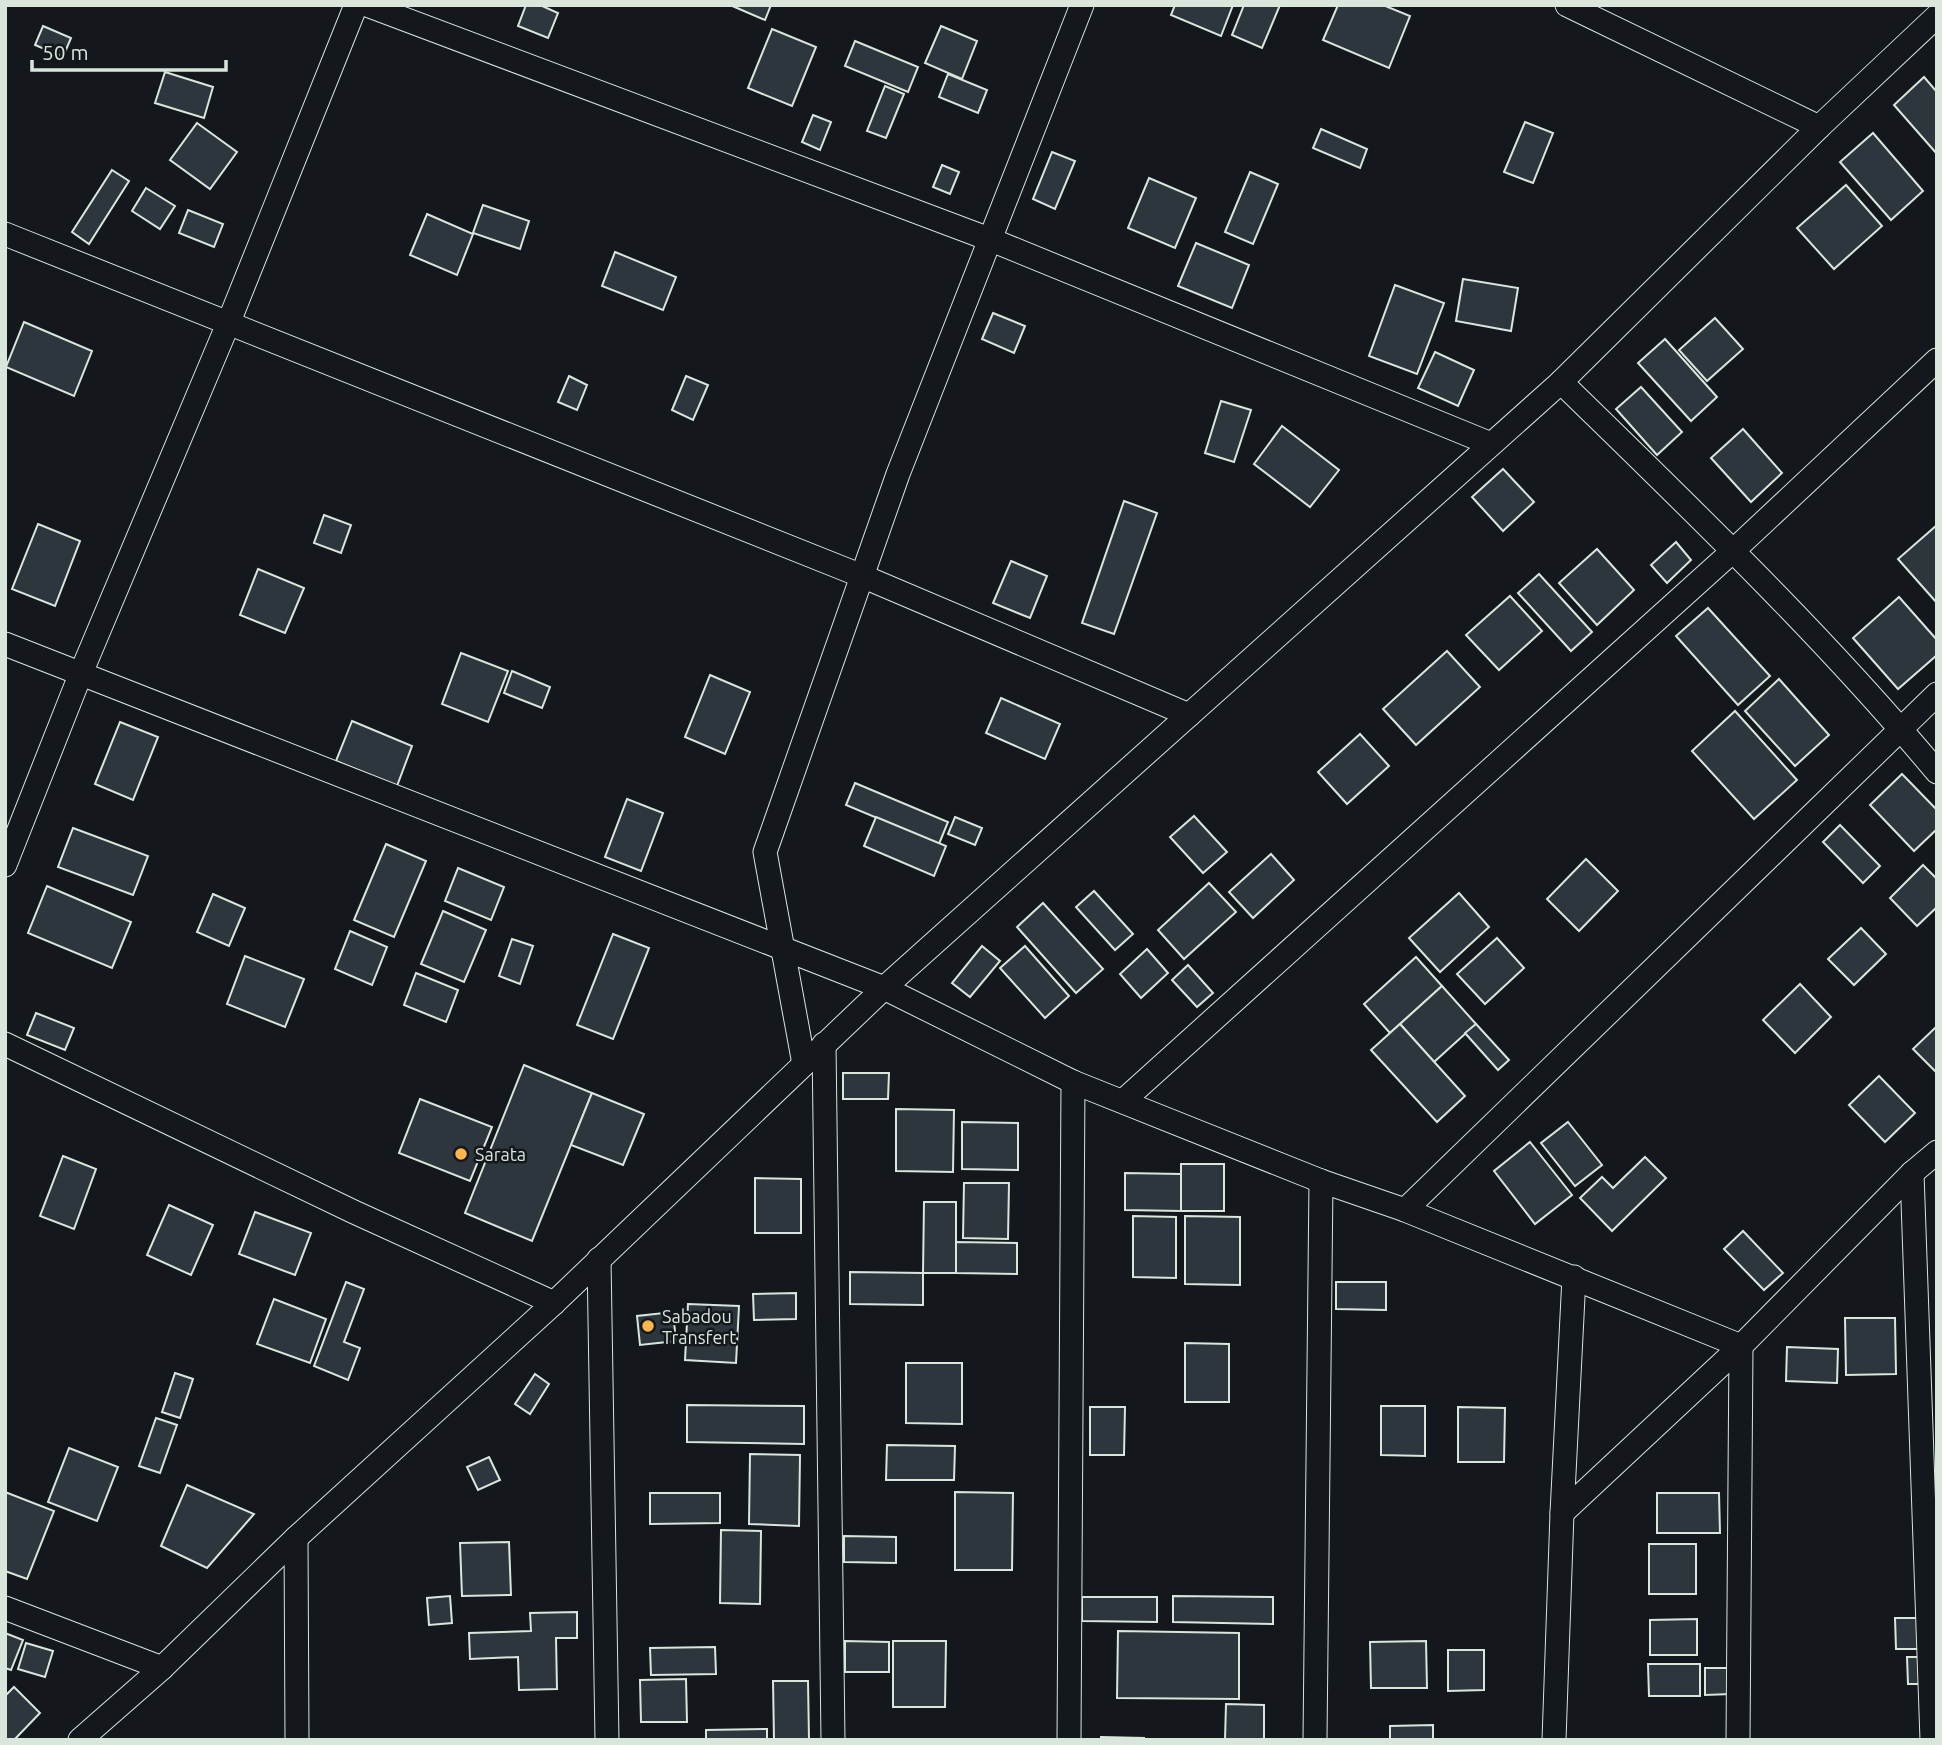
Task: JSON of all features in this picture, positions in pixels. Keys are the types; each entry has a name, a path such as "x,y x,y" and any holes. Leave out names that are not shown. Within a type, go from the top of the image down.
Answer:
{"street":[{"path":"5,865 80,673 228,324 356,5"},
{"path":"367,5 989,239 1491,444"},
{"path":"804,1063 765,852 898,474 1082,5"},
{"path":"1567,5 1819,127"},
{"path":"80,1740 162,1668 296,1538 554,1303 884,988 1561,382 1819,127 1937,16"},
{"path":"5,234 862,576 1189,715"},
{"path":"1123,1101 1734,550 1937,360"},
{"path":"1561,382 1734,550 1900,728 1937,772"},
{"path":"5,644 884,988 1073,1082 1321,1181 1405,1210 1741,1346"},
{"path":"1405,1210 1937,694"},
{"path":"5,1044 354,1212 554,1303"},
{"path":"824,1044 833,1740"},
{"path":"1069,1740 1073,1082"},
{"path":"1562,1513 1741,1346 1912,1173 1937,1152"},
{"path":"1912,1173 1932,1740"},
{"path":"1315,1740 1321,1181"},
{"path":"599,1259 607,1740"},
{"path":"1554,1740 1574,1277"},
{"path":"1738,1740 1741,1346"},
{"path":"296,1538 297,1740"},
{"path":"5,1608 162,1668"}],"building":[{"path":"526,5 540,5 558,13 548,38 518,26"},
{"path":"730,5 771,5 765,20"},
{"path":"1175,5 1233,5 1221,36 1171,15"},
{"path":"1244,5 1280,5 1262,48 1232,35"},
{"path":"1338,5 1383,5 1410,16 1389,68 1323,40"},
{"path":"43,26 71,38 63,57 35,45"},
{"path":"941,26 977,41 962,79 925,63"},
{"path":"772,29 816,47 792,106 748,88"},
{"path":"855,41 918,67 908,92 845,66"},
{"path":"165,72 213,87 204,118 155,103"},
{"path":"948,74 987,90 978,113 939,97"},
{"path":"1924,77 1937,92 1937,154 1894,105"},
{"path":"885,86 904,94 886,138 867,131"},
{"path":"813,115 831,122 820,150 802,142"},
{"path":"1525,122 1553,133 1533,183 1504,172"},
{"path":"197,123 237,152 210,189 170,160"},
{"path":"1321,129 1367,149 1360,168 1313,148"},
{"path":"1873,133 1923,191 1891,220 1840,162"},
{"path":"1052,152 1075,161 1055,209 1033,199"},
{"path":"942,165 959,172 950,194 933,187"},
{"path":"112,170 129,181 89,244 72,232"},
{"path":"1250,172 1278,184 1253,244 1225,232"},
{"path":"1149,178 1196,198 1175,248 1128,228"},
{"path":"1846,185 1882,226 1834,269 1797,228"},
{"path":"146,188 175,206 160,229 132,211"},
{"path":"483,205 529,221 520,249 473,233"},
{"path":"188,210 223,224 214,247 179,233"},
{"path":"427,214 473,234 457,275 410,255"},
{"path":"1196,243 1249,265 1232,308 1178,286"},
{"path":"615,252 676,277 663,310 602,286"},
{"path":"1463,279 1518,288 1511,331 1456,321"},
{"path":"1395,285 1444,303 1417,374 1369,356"},
{"path":"993,313 1025,326 1014,353 982,339"},
{"path":"1715,318 1743,349 1707,381 1679,350"},
{"path":"24,322 92,351 74,396 6,367"},
{"path":"1665,339 1717,397 1691,421 1638,363"},
{"path":"1435,352 1474,370 1458,406 1418,388"},
{"path":"569,376 587,385 577,410 558,402"},
{"path":"686,376 708,385 693,420 672,410"},
{"path":"1641,387 1682,432 1657,455 1616,409"},
{"path":"1221,401 1251,410 1234,462 1205,453"},
{"path":"1282,426 1339,470 1310,507 1254,464"},
{"path":"1743,429 1782,473 1751,502 1711,458"},
{"path":"1503,469 1534,502 1503,531 1472,497"},
{"path":"1124,501 1157,513 1114,634 1082,623"},
{"path":"324,515 351,525 341,553 314,543"},
{"path":"38,524 80,541 55,606 12,589"},
{"path":"1937,525 1937,603 1898,559"},
{"path":"1676,542 1691,560 1667,583 1651,565"},
{"path":"1597,549 1634,590 1597,625 1559,583"},
{"path":"1011,561 1047,576 1030,618 993,603"},
{"path":"258,569 304,588 285,633 240,615"},
{"path":"1539,574 1592,632 1571,651 1518,593"},
{"path":"1510,596 1542,631 1499,670 1466,635"},
{"path":"1899,597 1937,640 1937,655 1898,689 1853,638"},
{"path":"1708,608 1770,676 1738,705 1676,636"},
{"path":"1447,651 1480,687 1416,745 1383,709"},
{"path":"461,653 508,671 488,722 442,704"},
{"path":"512,671 550,687 542,708 504,693"},
{"path":"710,675 750,692 725,754 685,737"},
{"path":"1779,679 1829,735 1795,766 1745,711"},
{"path":"1001,698 1060,724 1045,759 986,733"},
{"path":"1735,711 1797,780 1754,819 1692,751"},
{"path":"352,721 412,746 397,786 336,761"},
{"path":"120,722 158,737 133,800 95,784"},
{"path":"1360,734 1389,766 1347,804 1318,772"},
{"path":"1902,774 1937,810 1937,829 1914,851 1870,805"},
{"path":"855,783 948,822 939,844 846,805"},
{"path":"627,799 663,813 641,871 605,857"},
{"path":"1194,816 1227,852 1203,873 1170,837"},
{"path":"876,817 946,846 934,876 864,846"},
{"path":"955,817 982,828 975,845 948,834"},
{"path":"1840,825 1880,866 1863,883 1823,842"},
{"path":"73,828 148,856 133,895 58,867"},
{"path":"386,844 426,861 394,937 354,920"},
{"path":"1271,854 1294,880 1253,918 1229,892"},
{"path":"1586,859 1618,891 1579,931 1547,899"},
{"path":"1923,865 1937,879 1937,907 1917,926 1890,898"},
{"path":"458,868 504,887 491,920 445,901"},
{"path":"1209,883 1236,912 1184,959 1158,930"},
{"path":"47,886 131,922 112,968 28,933"},
{"path":"1094,891 1133,934 1115,950 1076,907"},
{"path":"1459,893 1489,927 1440,972 1409,938"},
{"path":"213,894 245,908 229,946 197,932"},
{"path":"1043,903 1103,969 1076,993 1017,927"},
{"path":"443,911 486,930 464,982 421,964"},
{"path":"1861,928 1886,954 1854,985 1828,959"},
{"path":"350,931 387,947 372,985 335,969"},
{"path":"613,934 649,948 613,1039 577,1025"},
{"path":"1497,938 1524,968 1485,1004 1457,974"},
{"path":"512,939 533,946 520,984 499,976"},
{"path":"982,946 1000,961 970,997 952,983"},
{"path":"1025,946 1069,996 1045,1018 1000,968"},
{"path":"1147,949 1168,973 1141,998 1120,974"},
{"path":"245,956 304,979 285,1027 227,1004"},
{"path":"1416,957 1442,986 1390,1033 1364,1004"},
{"path":"1188,965 1213,993 1197,1007 1172,980"},
{"path":"416,973 458,990 446,1022 404,1005"},
{"path":"1800,984 1831,1017 1795,1053 1763,1020"},
{"path":"1442,986 1476,1024 1434,1062 1400,1024"},
{"path":"36,1013 74,1028 65,1050 27,1035"},
{"path":"1400,1024 1465,1096 1437,1122 1371,1050"},
{"path":"1476,1024 1509,1060 1498,1070 1465,1033"},
{"path":"1937,1026 1937,1073 1913,1049"},
{"path":"524,1065 592,1093 532,1241 465,1213"},
{"path":"843,1073 889,1073 888,1099 843,1099"},
{"path":"1879,1076 1915,1113 1885,1142 1849,1105"},
{"path":"592,1093 644,1114 623,1165 571,1145"},
{"path":"420,1099 492,1127 470,1181 399,1153"},
{"path":"896,1109 954,1110 953,1172 896,1171"},
{"path":"962,1122 1018,1123 1018,1170 962,1169"},
{"path":"1568,1122 1602,1165 1575,1186 1541,1143"},
{"path":"1530,1142 1572,1195 1535,1224 1494,1171"},
{"path":"63,1156 96,1169 74,1229 40,1216"},
{"path":"1645,1157 1666,1178 1612,1231 1580,1198 1602,1177 1613,1188"},
{"path":"1181,1164 1224,1164 1224,1211 1181,1211"},
{"path":"1125,1173 1181,1174 1181,1211 1125,1210"},
{"path":"755,1178 801,1179 801,1233 755,1233"},
{"path":"964,1183 1009,1183 1008,1239 963,1238"},
{"path":"924,1202 956,1202 956,1273 923,1273"},
{"path":"169,1205 213,1225 191,1275 147,1255"},
{"path":"255,1212 311,1233 295,1275 239,1254"},
{"path":"1133,1216 1176,1217 1176,1278 1133,1277"},
{"path":"1185,1216 1240,1217 1240,1285 1185,1284"},
{"path":"1743,1231 1783,1273 1764,1290 1724,1249"},
{"path":"956,1242 1017,1243 1017,1274 956,1273"},
{"path":"850,1272 923,1273 923,1305 850,1304"},
{"path":"346,1282 364,1289 344,1342 360,1348 348,1380 314,1366"},
{"path":"1336,1282 1386,1282 1386,1310 1336,1309"},
{"path":"796,1293 796,1319 754,1320 753,1294"},
{"path":"274,1299 326,1319 310,1363 257,1344"},
{"path":"688,1304 739,1306 736,1363 685,1360"},
{"path":"673,1312 676,1341 640,1345 637,1316"},
{"path":"1845,1318 1895,1318 1896,1374 1846,1375"},
{"path":"1185,1343 1229,1344 1229,1402 1185,1402"},
{"path":"1787,1347 1838,1349 1837,1383 1786,1381"},
{"path":"906,1363 962,1363 962,1424 906,1423"},
{"path":"175,1373 193,1379 180,1418 162,1412"},
{"path":"535,1374 549,1384 530,1414 515,1404"},
{"path":"687,1405 804,1406 804,1444 687,1442"},
{"path":"1381,1406 1425,1406 1425,1456 1381,1455"},
{"path":"1090,1407 1125,1407 1124,1455 1090,1455"},
{"path":"1458,1407 1505,1408 1504,1462 1458,1462"},
{"path":"156,1418 177,1425 160,1473 139,1466"},
{"path":"887,1445 955,1446 954,1480 886,1480"},
{"path":"69,1448 118,1467 97,1521 48,1502"},
{"path":"750,1454 800,1455 799,1526 749,1524"},
{"path":"489,1457 500,1480 478,1490 467,1467"},
{"path":"187,1485 254,1514 207,1568 161,1546"},
{"path":"5,1492 54,1511 27,1579 5,1571"},
{"path":"955,1492 1013,1493 1012,1570 955,1570"},
{"path":"650,1493 720,1493 720,1523 650,1524"},
{"path":"1657,1493 1719,1493 1720,1533 1657,1533"},
{"path":"721,1530 761,1531 760,1604 720,1603"},
{"path":"844,1536 896,1537 896,1563 844,1562"},
{"path":"509,1542 511,1595 462,1596 460,1543"},
{"path":"1649,1544 1696,1544 1696,1594 1649,1594"},
{"path":"450,1596 452,1623 429,1625 427,1598"},
{"path":"1173,1596 1273,1597 1273,1624 1173,1622"},
{"path":"1082,1597 1157,1597 1157,1622 1082,1621"},
{"path":"577,1612 577,1638 556,1638 557,1689 519,1690 518,1657 470,1659 469,1633 531,1631 530,1613"},
{"path":"1895,1618 1925,1618 1925,1649 1896,1649"},
{"path":"1697,1619 1697,1655 1650,1655 1650,1620"},
{"path":"1118,1631 1239,1633 1239,1699 1117,1698"},
{"path":"5,1633 23,1640 11,1670 5,1668"},
{"path":"845,1641 889,1642 889,1672 845,1672"},
{"path":"893,1641 946,1641 945,1707 893,1707"},
{"path":"1426,1641 1427,1688 1371,1688 1370,1642"},
{"path":"26,1643 53,1651 45,1677 18,1669"},
{"path":"715,1647 716,1674 651,1675 650,1648"},
{"path":"1448,1650 1484,1650 1484,1690 1448,1691"},
{"path":"1907,1657 1923,1657 1923,1684 1908,1684"},
{"path":"1648,1664 1700,1664 1700,1696 1649,1696"},
{"path":"1705,1668 1731,1668 1731,1694 1705,1695"},
{"path":"686,1679 687,1722 641,1722 640,1680"},
{"path":"773,1681 808,1681 809,1740 774,1740"},
{"path":"14,1687 40,1713 14,1740 5,1740 5,1696"},
{"path":"1226,1704 1264,1705 1264,1740 1225,1740"},
{"path":"1433,1725 1433,1740 1390,1740 1390,1726"},
{"path":"767,1729 767,1740 706,1740 706,1730"},
{"path":"1101,1737 1144,1738 1144,1740 1101,1740"}],"place":[{"name":"Sarata","path":"461,1154"},
{"name":"Sabadou Transfert","path":"648,1326"}]}
